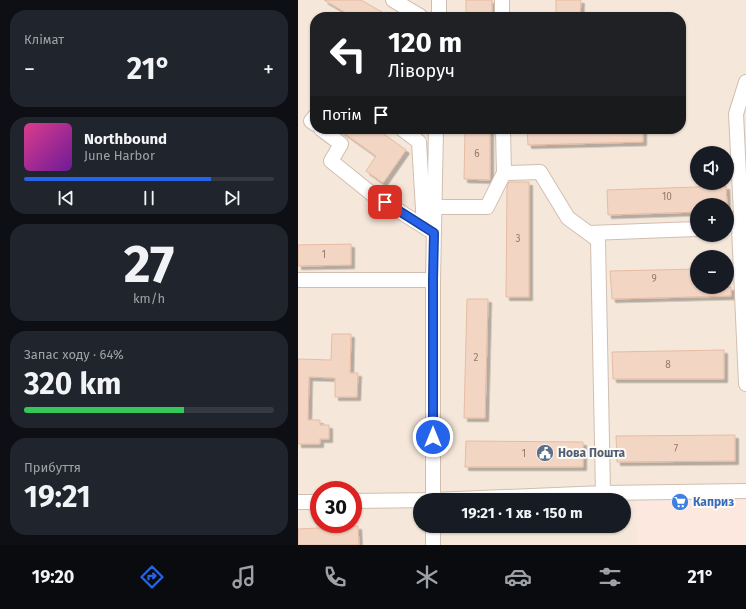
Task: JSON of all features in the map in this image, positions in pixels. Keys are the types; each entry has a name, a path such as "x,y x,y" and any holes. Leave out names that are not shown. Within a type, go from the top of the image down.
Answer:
{"street":[{"path":"393,0 413,12"},
{"path":"439,0 439,12"},
{"path":"502,0 502,12"},
{"path":"746,82 736,114 738,220 746,384"},
{"path":"328,134 341,144 331,161 372,194 429,230"},
{"path":"429,230 434,207 436,134"},
{"path":"434,207 487,207 504,173 503,134"},
{"path":"419,135 433,280 433,493"},
{"path":"504,173 540,172 568,218 598,240 603,493 746,491"},
{"path":"589,233 690,229"},
{"path":"298,280 433,280"},
{"path":"362,501 413,500"},
{"path":"298,502 310,502"},
{"path":"433,533 433,545"}],"shaded area":[{"path":"298,0 746,0 746,545 298,545"},
{"path":"746,491 746,545 637,545 636,493"}],"building":[{"path":"324,0 361,0 382,12 344,12"},
{"path":"466,0 492,0 492,12 466,12"},
{"path":"556,0 581,0 580,12 556,12"},
{"path":"345,134 384,134 406,150 383,183 366,171 376,156"},
{"path":"465,134 490,134 490,180 464,179"},
{"path":"527,134 643,134 643,142 528,145"},
{"path":"509,182 529,182 529,297 506,297 507,187"},
{"path":"690,187 690,190 726,190 727,198 690,198 690,212 608,215 607,190"},
{"path":"351,244 351,265 298,266 298,245"},
{"path":"690,269 690,294 731,294 731,296 612,299 610,271"},
{"path":"467,299 488,299 485,418 464,418"},
{"path":"332,334 351,334 350,373 358,373 357,397 335,397 335,378 309,377 308,420 320,420 320,425 329,425 329,439 320,439 320,444 298,444 298,359 331,360"},
{"path":"724,350 724,379 613,379 612,352"},
{"path":"735,435 735,461 617,462 616,436"},
{"path":"466,441 583,442 583,467 465,467"},
{"path":"310,528 310,533 358,533 359,545 298,545 298,529"}],"place":[{"name":"Нова Пошта","path":"545,453"},
{"name":"Каприз","path":"680,502"}],"route":[{"path":"385,202 434,233 433,437"}]}
